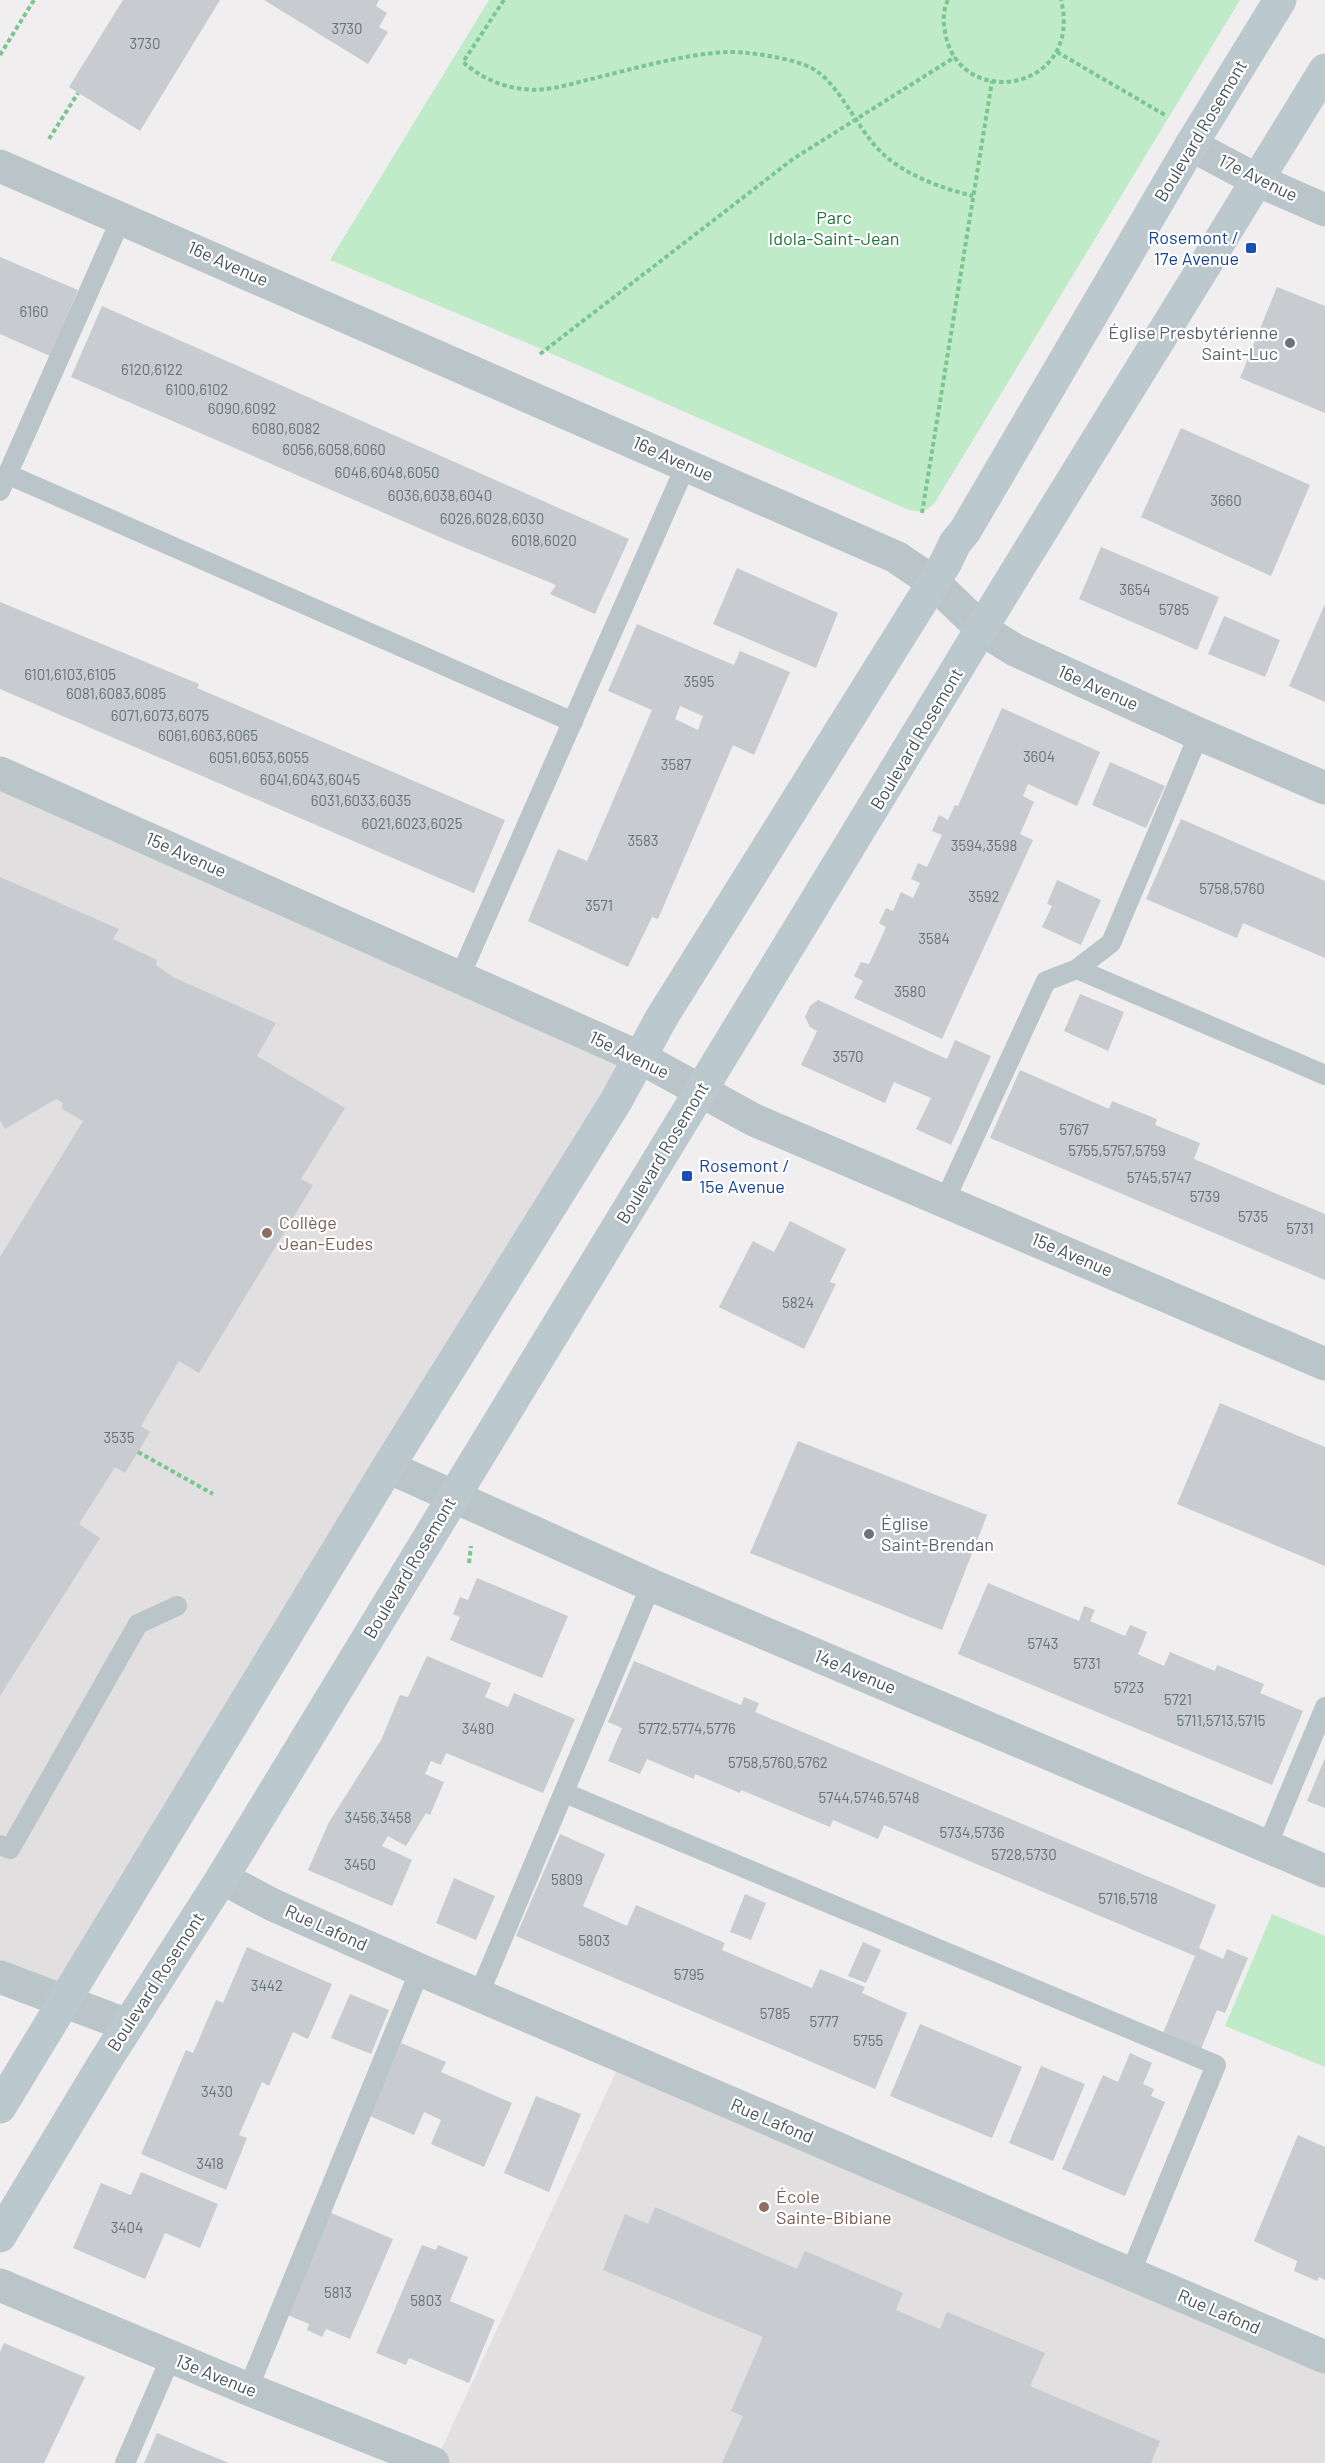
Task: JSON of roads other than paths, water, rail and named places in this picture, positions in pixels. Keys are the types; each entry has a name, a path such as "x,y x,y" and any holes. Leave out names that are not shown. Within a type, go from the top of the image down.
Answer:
{"main road":[{"name":"Boulevard Rosemont","path":"0,2107 388,1467 641,1058 662,1017 933,582 1182,132 1280,0"},
{"name":"Boulevard Rosemont","path":"0,2236 128,2025 222,1878 700,1091 1325,70"}],"street":[{"name":"17e Avenue","path":"1182,132 1257,180 1325,210"},
{"name":"16e Avenue","path":"0,166 122,217 896,557 933,582 983,630 1015,650 1199,734 1323,782"},
{"name":"15e Avenue","path":"0,773 641,1058 754,1120 1325,1364"},
{"name":"14e Avenue","path":"388,1467 651,1585 1325,1871"},
{"name":"Rue Lafond","path":"222,1878 273,1905 420,1970 1325,2357"},
{"path":"0,1977 128,2025"},
{"name":"13e Avenue","path":"0,2285 248,2389 434,2463"}],"lane":[{"path":"122,217 4,483 573,722"},
{"path":"460,976 686,465"},
{"path":"945,1200 1046,981 1077,969 1111,943 1199,734"},
{"path":"1077,969 1325,1075"},
{"path":"479,1994 651,1585"},
{"path":"0,1845 10,1849 138,1624 177,1606"},
{"path":"1267,1846 1325,1707"},
{"path":"565,1793 1216,2065 1130,2274"},
{"path":"248,2389 420,1970"},
{"path":"125,2463 171,2357"}],"place":[{"name":"Rosemont / 17e Avenue","path":"1251,248"},
{"name":"Église Presbytérienne Saint-Luc","path":"1290,343"},
{"name":"Rosemont / 15e Avenue","path":"687,1176"},
{"name":"Collège Jean-Eudes","path":"267,1233"},
{"name":"Église Saint-Brendan","path":"869,1534"},
{"name":"École Sainte-Bibiane","path":"764,2207"}],"park label":[{"name":"Parc Idola-Saint-Jean","path":"834,228"}]}
